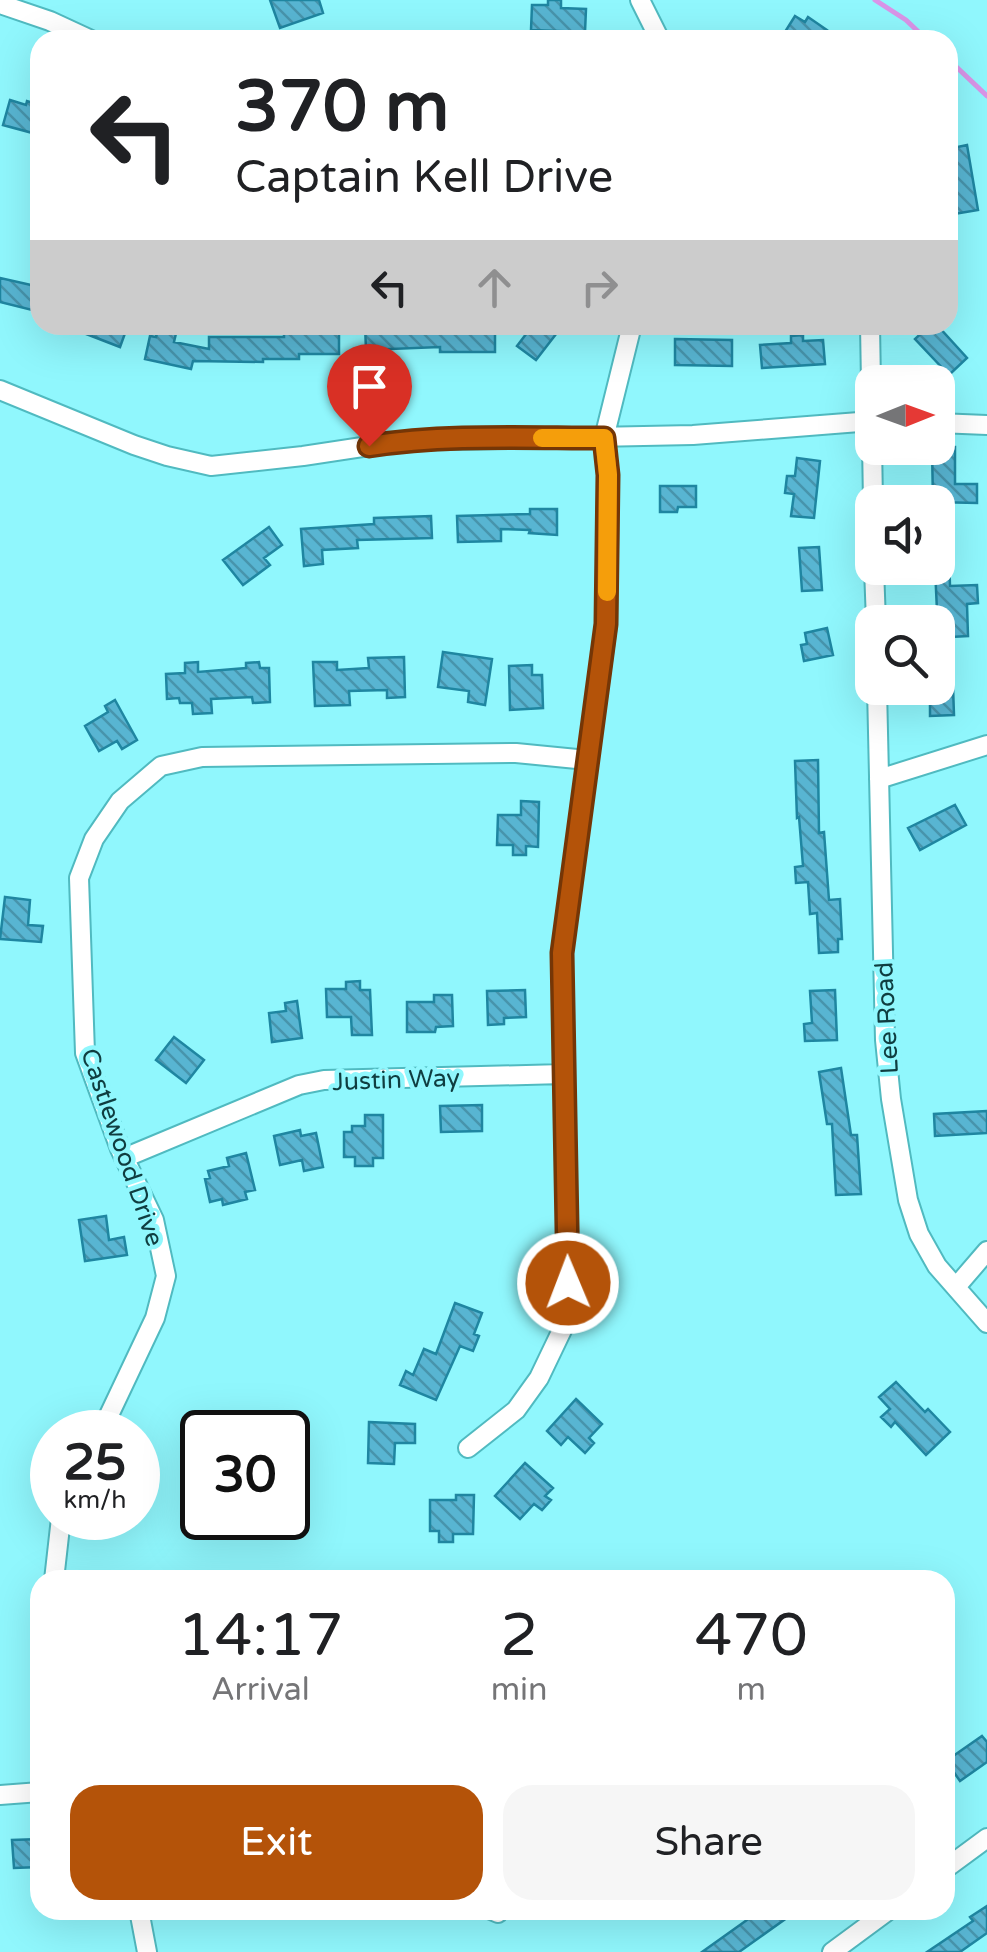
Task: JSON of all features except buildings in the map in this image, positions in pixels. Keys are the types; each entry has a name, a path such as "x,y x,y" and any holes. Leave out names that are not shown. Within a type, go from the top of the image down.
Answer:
{"street":[{"path":"640,0 655,30"},
{"path":"0,4 69,30"},
{"path":"468,1448 516,1410 538,1378 562,1330 568,1283 562,953 606,624 608,475 604,438 630,335"},
{"path":"870,335 871,365"},
{"path":"0,390 134,445 211,466 402,441 693,435 855,422"},
{"path":"955,424 987,425"},
{"name":"Lee Road","path":"877,705 884,1040 908,1200 919,1234 937,1266 987,1322"},
{"path":"879,780 987,745"},
{"name":"Castlewood Drive","path":"111,1410 155,1318 166,1276 154,1220 124,1158 85,1053 79,878 94,839 120,801 160,766 202,757 516,754 588,760"},
{"name":"Justin Way","path":"124,1158 299,1086 324,1080 564,1074"},
{"path":"956,1287 987,1251"},
{"path":"55,1570 59,1540"},
{"path":"0,1794 30,1792"},
{"path":"955,1862 987,1838"},
{"path":"142,1920 147,1952"},
{"path":"832,1952 875,1920"}],"waterway":[{"path":"875,0 916,30"},
{"path":"958,68 987,96"}],"slow traffic":[{"path":"542,438 604,438 608,475 607,592"}],"route":[{"path":"369,446 450,439 604,438 608,475 606,624 562,953 568,1283"}]}
